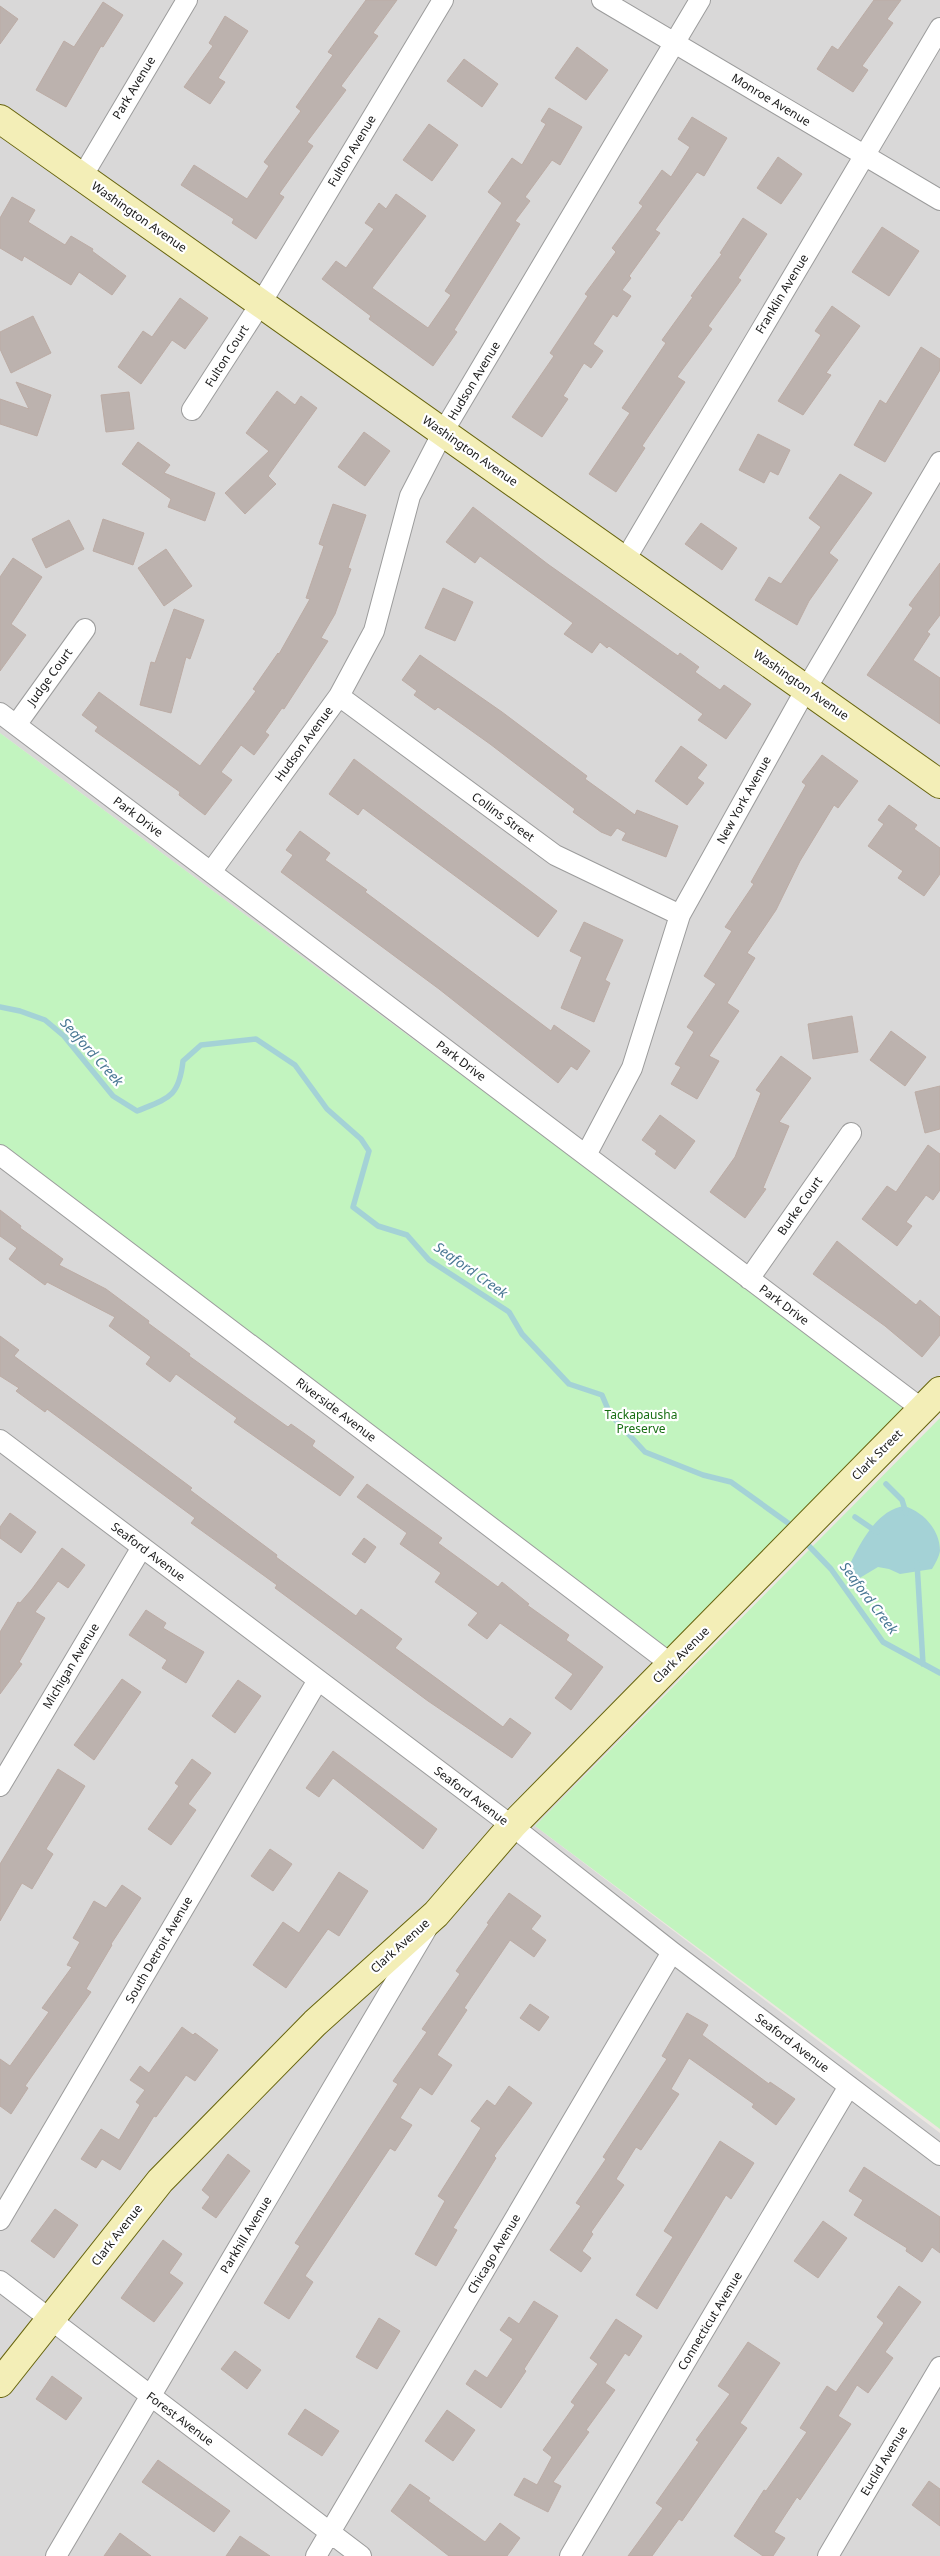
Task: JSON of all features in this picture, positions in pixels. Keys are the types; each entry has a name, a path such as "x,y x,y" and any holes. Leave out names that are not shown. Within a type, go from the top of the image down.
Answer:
{"street":[{"name":"Park Avenue","path":"82,177 187,0"},
{"name":"Fulton Avenue","path":"261,302 443,0"},
{"name":"Monroe Avenue","path":"602,0 940,200"},
{"name":"Hudson Avenue","path":"211,872 338,696 374,631 410,496 443,432 700,0"},
{"name":"Franklin Avenue","path":"625,560 940,28"},
{"name":"Washington Avenue","path":"0,119 940,784"},
{"name":"Fulton Court","path":"192,410 261,302"},
{"name":"New York Avenue","path":"586,1155 632,1068 680,915 806,689 940,462"},
{"name":"Judge Court","path":"16,725 85,629"},
{"name":"Collins Street","path":"338,696 555,855 680,915"},
{"name":"Park Drive","path":"0,713 748,1279 931,1400"},
{"name":"Burke Court","path":"748,1279 851,1133"},
{"name":"Riverside Avenue","path":"0,1155 672,1664"},
{"name":"Clark Street","path":"813,1520 931,1400"},
{"name":"Seaford Avenue","path":"0,1440 512,1826 672,1952 940,2155"},
{"name":"Clark Avenue","path":"0,2383 160,2181 315,2023 436,1914 512,1826 813,1520"},
{"name":"Michigan Avenue","path":"0,1786 142,1547"},
{"name":"South Detroit Avenue","path":"0,2220 318,1680"},
{"name":"Parkhill Avenue","path":"56,2556 436,1914"},
{"name":"Chicago Avenue","path":"316,2556 672,1952"},
{"name":"Connecticut Avenue","path":"570,2556 849,2086"},
{"name":"Forest Avenue","path":"0,2281 361,2556"},
{"name":"Euclid Avenue","path":"828,2556 940,2367"}],"shaded area":[{"path":"0,0 940,0 940,1375 908,1406 0,733"},
{"path":"0,1151 685,1673 535,1826 940,2133 940,2556 0,2556"}],"green space":[{"name":"Tackapausha Preserve","path":"0,733 908,1406 663,1654 0,1151"},
{"path":"940,1418 940,2129 535,1826"}],"water":[{"path":"904,1506 911,1508 929,1522 937,1535 940,1551 932,1569 900,1574 878,1567 858,1579 849,1566 858,1547 878,1521 894,1509"}],"building":[{"path":"366,0 397,0 373,33 378,36 341,86 346,90 307,142 313,146 279,194 284,197 256,239 232,223 234,219 181,185 194,165 247,199 269,166 264,162 301,111 296,107 333,55 328,52"},
{"path":"874,0 901,0 887,19 893,23 862,66 868,70 853,92 817,69 832,46 838,50"},
{"path":"103,2 123,15 103,47 101,46 66,107 36,90 64,41 74,47"},
{"path":"0,6 18,19 0,44"},
{"path":"225,16 248,31 218,78 225,82 210,104 184,87 213,46 209,43"},
{"path":"577,47 608,70 586,100 555,78"},
{"path":"464,59 498,84 482,107 447,81"},
{"path":"549,108 582,127 560,165 552,160 525,197 530,201 515,221 520,224 454,330 457,332 433,366 369,319 371,316 322,279 336,261 346,268 374,229 365,223 379,203 386,209 396,194 426,216 372,288 428,328 451,295 445,291 502,203 488,192 512,158 522,165 546,124 541,121"},
{"path":"692,117 727,138 704,176 697,172 655,230 660,233 629,276 631,278 622,290 631,296 617,317 613,314 593,344 603,351 591,368 584,363 563,396 568,399 542,437 512,417 554,356 550,353 588,296 585,294 616,252 612,248 643,206 639,203 662,170 671,177 690,147 678,139"},
{"path":"429,124 458,145 432,181 403,160"},
{"path":"778,157 802,174 781,204 757,188"},
{"path":"12,197 35,210 28,222 65,245 71,236 93,249 92,251 126,276 112,295 79,272 71,285 24,256 22,261 0,248 0,218"},
{"path":"743,218 767,234 738,278 741,280 708,326 712,329 677,377 685,382 642,446 645,448 616,492 589,474 630,413 622,408 666,343 662,340 722,254 720,253"},
{"path":"882,227 919,251 889,296 852,272"},
{"path":"180,298 208,318 185,349 172,340 141,384 118,367 143,331 152,337"},
{"path":"832,306 860,326 826,373 831,375 803,415 778,401 821,335 815,331"},
{"path":"33,316 51,353 11,373 0,349 0,332"},
{"path":"921,347 940,359 940,370 885,462 854,445 880,400 886,404"},
{"path":"16,382 51,395 37,436 0,424 0,399 29,409"},
{"path":"277,391 295,405 301,396 317,408 268,476 276,484 245,514 225,493 269,451 246,433"},
{"path":"129,392 134,429 106,432 101,395"},
{"path":"364,432 390,451 365,486 338,467"},
{"path":"758,434 790,450 778,475 770,471 764,483 739,470"},
{"path":"138,442 170,465 164,473 215,493 205,521 168,507 171,499 122,464"},
{"path":"840,474 872,493 829,553 838,560 809,601 797,625 755,600 769,577 781,584 821,527 809,518"},
{"path":"333,504 366,515 348,568 351,569 335,614 321,638 328,641 284,709 282,708 265,732 269,735 254,755 241,745 221,772 232,780 205,815 179,795 180,792 95,731 98,727 82,715 99,692 200,766 256,691 253,689 279,654 310,599 306,598 324,546 319,544"},
{"path":"473,507 549,565 678,656 680,653 699,667 695,672 720,690 724,685 751,704 726,739 698,720 703,714 609,646 607,648 600,642 592,653 564,634 573,623 480,556 475,563 446,542"},
{"path":"103,519 144,533 133,565 93,551"},
{"path":"69,520 84,549 46,568 32,539"},
{"path":"701,523 737,548 722,570 685,544"},
{"path":"166,549 192,586 164,606 138,568"},
{"path":"13,558 42,577 11,624 26,635 0,671 0,577"},
{"path":"940,563 940,615 927,632 930,634 913,660 940,678 940,724 867,675 913,608 909,605"},
{"path":"443,588 473,602 455,641 425,628"},
{"path":"174,609 204,620 190,659 186,657 171,713 140,705 151,662 155,663"},
{"path":"420,655 502,712 587,776 585,779 635,815 637,810 678,826 666,857 622,840 626,833 617,828 611,836 601,832 573,812 575,809 490,744 438,707 435,710 414,695 417,691 402,680"},
{"path":"681,746 707,765 697,778 704,783 687,805 655,781"},
{"path":"822,755 858,781 838,808 834,805 800,861 776,910 747,953 755,958 727,1003 739,1011 709,1056 719,1061 697,1099 671,1084 681,1067 675,1064 694,1032 687,1027 716,984 704,976 732,931 725,927 754,884 751,882 806,785 802,782"},
{"path":"354,759 557,911 538,937 363,808 358,815 329,794"},
{"path":"889,805 917,825 914,829 940,848 940,874 924,896 898,878 903,871 868,846 884,824 878,820"},
{"path":"300,831 330,853 325,860 367,890 365,892 551,1031 554,1025 590,1051 577,1070 571,1066 558,1083 439,989 281,872 293,855 286,850"},
{"path":"584,922 623,940 605,980 610,983 594,1022 561,1008 582,957 570,951"},
{"path":"852,1016 858,1052 813,1059 808,1024"},
{"path":"891,1031 926,1057 905,1086 870,1060"},
{"path":"781,1056 811,1078 779,1122 789,1126 763,1188 766,1189 745,1218 710,1192 735,1157 761,1093 756,1090"},
{"path":"940,1086 940,1129 925,1133 915,1092"},
{"path":"660,1115 695,1141 675,1169 655,1154 657,1151 642,1140"},
{"path":"928,1145 940,1154 940,1190 933,1200 926,1195 906,1222 912,1226 897,1246 862,1219 887,1186 896,1192"},
{"path":"0,1210 21,1226 20,1228 63,1259 59,1265 106,1289 190,1354 189,1356 288,1427 291,1424 315,1441 312,1446 354,1477 340,1496 234,1422 237,1418 176,1374 170,1382 146,1364 151,1357 109,1326 115,1317 47,1282 45,1285 9,1259 17,1248 0,1236"},
{"path":"837,1241 916,1305 920,1300 940,1317 940,1335 922,1357 885,1326 813,1274"},
{"path":"0,1336 19,1350 14,1356 192,1488 190,1490 277,1555 276,1557 356,1616 361,1609 402,1639 395,1648 503,1727 510,1718 531,1733 512,1758 428,1701 275,1588 277,1585 191,1523 195,1518 47,1409 45,1412 16,1391 19,1388 0,1376"},
{"path":"367,1484 442,1538 438,1543 498,1587 502,1582 529,1604 527,1605 569,1635 566,1640 603,1667 571,1710 555,1698 573,1674 500,1623 487,1639 468,1625 478,1613 435,1582 441,1573 400,1544 407,1533 357,1497"},
{"path":"10,1513 36,1532 21,1553 0,1538 0,1527"},
{"path":"364,1538 376,1547 365,1563 352,1554"},
{"path":"62,1548 85,1565 68,1588 58,1581 35,1612 45,1618 19,1662 22,1664 0,1694 0,1632 18,1602 20,1603 32,1589"},
{"path":"146,1610 166,1623 163,1628 204,1652 186,1683 162,1668 167,1660 129,1635"},
{"path":"122,1679 141,1692 94,1760 74,1745"},
{"path":"238,1680 261,1696 235,1733 212,1716"},
{"path":"333,1751 437,1829 423,1849 333,1778 319,1797 306,1788"},
{"path":"192,1759 211,1773 188,1804 196,1810 171,1845 148,1829 179,1786 175,1783"},
{"path":"58,1769 85,1786 46,1849 53,1854 32,1889 22,1883 0,1921 0,1864"},
{"path":"270,1849 292,1864 273,1891 251,1876"},
{"path":"339,1872 368,1891 339,1936 328,1929 286,1988 253,1965 283,1922 299,1933"},
{"path":"122,1885 141,1898 111,1944 86,1989 91,1992 25,2086 28,2088 11,2114 0,2106 0,2059 10,2066 49,2012 42,2008 72,1967 67,1965 80,1942 73,1938 94,1901 106,1908"},
{"path":"509,1893 541,1916 531,1929 546,1940 534,1957 510,1940 464,2008 467,2010 437,2055 452,2065 432,2095 420,2087 400,2118 412,2125 395,2151 390,2148 305,2276 313,2282 289,2319 264,2303 300,2246 295,2243 398,2084 393,2081 427,2032 422,2029 460,1974 456,1971"},
{"path":"530,2004 549,2017 539,2031 520,2018"},
{"path":"687,2013 708,2025 702,2035 769,2084 770,2082 795,2099 776,2125 752,2107 754,2104 689,2058 671,2089 679,2094 641,2150 636,2147 616,2179 624,2185 591,2232 593,2234 582,2251 591,2258 581,2272 550,2250 581,2206 576,2203 606,2159 603,2157 667,2059 662,2056"},
{"path":"182,2027 193,2035 195,2033 218,2050 195,2081 186,2075 156,2117 154,2116 120,2170 102,2159 96,2168 81,2159 101,2129 119,2140 140,2105 136,2102 145,2090 130,2080 140,2066 149,2073"},
{"path":"509,2086 532,2103 494,2156 496,2158 453,2228 457,2230 436,2266 415,2254 445,2201 438,2196 481,2128 471,2121 487,2100 495,2106"},
{"path":"720,2141 754,2163 731,2199 726,2195 657,2309 636,2295 673,2237 664,2231"},
{"path":"228,2154 250,2171 216,2218 202,2208 210,2197 202,2190"},
{"path":"864,2167 940,2217 940,2253 932,2247 922,2262 906,2251 907,2248 854,2215 863,2200 849,2191"},
{"path":"55,2209 78,2225 54,2258 31,2241"},
{"path":"823,2221 847,2238 818,2278 794,2261"},
{"path":"163,2240 182,2254 169,2273 183,2283 154,2322 121,2298"},
{"path":"899,2286 921,2302 885,2352 893,2358 868,2393 857,2385 838,2416 851,2424 800,2500 797,2497 774,2532 785,2538 773,2556 763,2556 734,2536 764,2490 766,2491 807,2432 800,2428 827,2386 836,2392 884,2323 877,2317"},
{"path":"534,2301 558,2316 524,2369 526,2371 501,2408 466,2384 475,2370 487,2378 513,2339 500,2330 509,2317 519,2324"},
{"path":"379,2318 400,2331 377,2369 356,2357"},
{"path":"616,2319 642,2336 629,2356 625,2353 605,2383 615,2390 586,2430 589,2432 553,2482 561,2486 548,2512 514,2495 524,2478 537,2485 552,2457 543,2450 575,2405 571,2402 598,2364 590,2358"},
{"path":"748,2342 780,2363 740,2423 747,2428 682,2521 679,2519 652,2556 628,2556 663,2508 656,2503 699,2442 696,2440 730,2394 718,2386"},
{"path":"235,2351 261,2370 247,2389 221,2369"},
{"path":"52,2376 82,2398 66,2420 36,2399"},
{"path":"305,2409 339,2431 322,2456 288,2434"},
{"path":"447,2410 475,2430 453,2461 425,2441"},
{"path":"158,2460 230,2511 214,2532 142,2482"},
{"path":"929,2481 940,2489 940,2526 912,2505"},
{"path":"410,2484 430,2498 428,2501 485,2542 500,2523 520,2538 507,2556 449,2556 391,2511"},
{"path":"120,2533 151,2556 104,2556"},
{"path":"240,2536 270,2556 226,2556"}],"waterway":[{"name":"Seaford Creek","path":"0,1007 20,1011 45,1020 64,1036 113,1096 137,1111 157,1103 170,1095 179,1082 183,1061 201,1045 256,1039 295,1065 327,1109 361,1139 369,1151 353,1207 378,1226 407,1235 429,1260 509,1312 522,1334 569,1384 602,1395 610,1414 645,1452 703,1475 731,1482 788,1523"},
{"path":"886,1484 902,1500 906,1513"},
{"path":"855,1517 877,1532"},
{"name":"Seaford Creek","path":"809,1546 831,1569 883,1642 940,1673"},
{"path":"917,1563 923,1664"}]}
